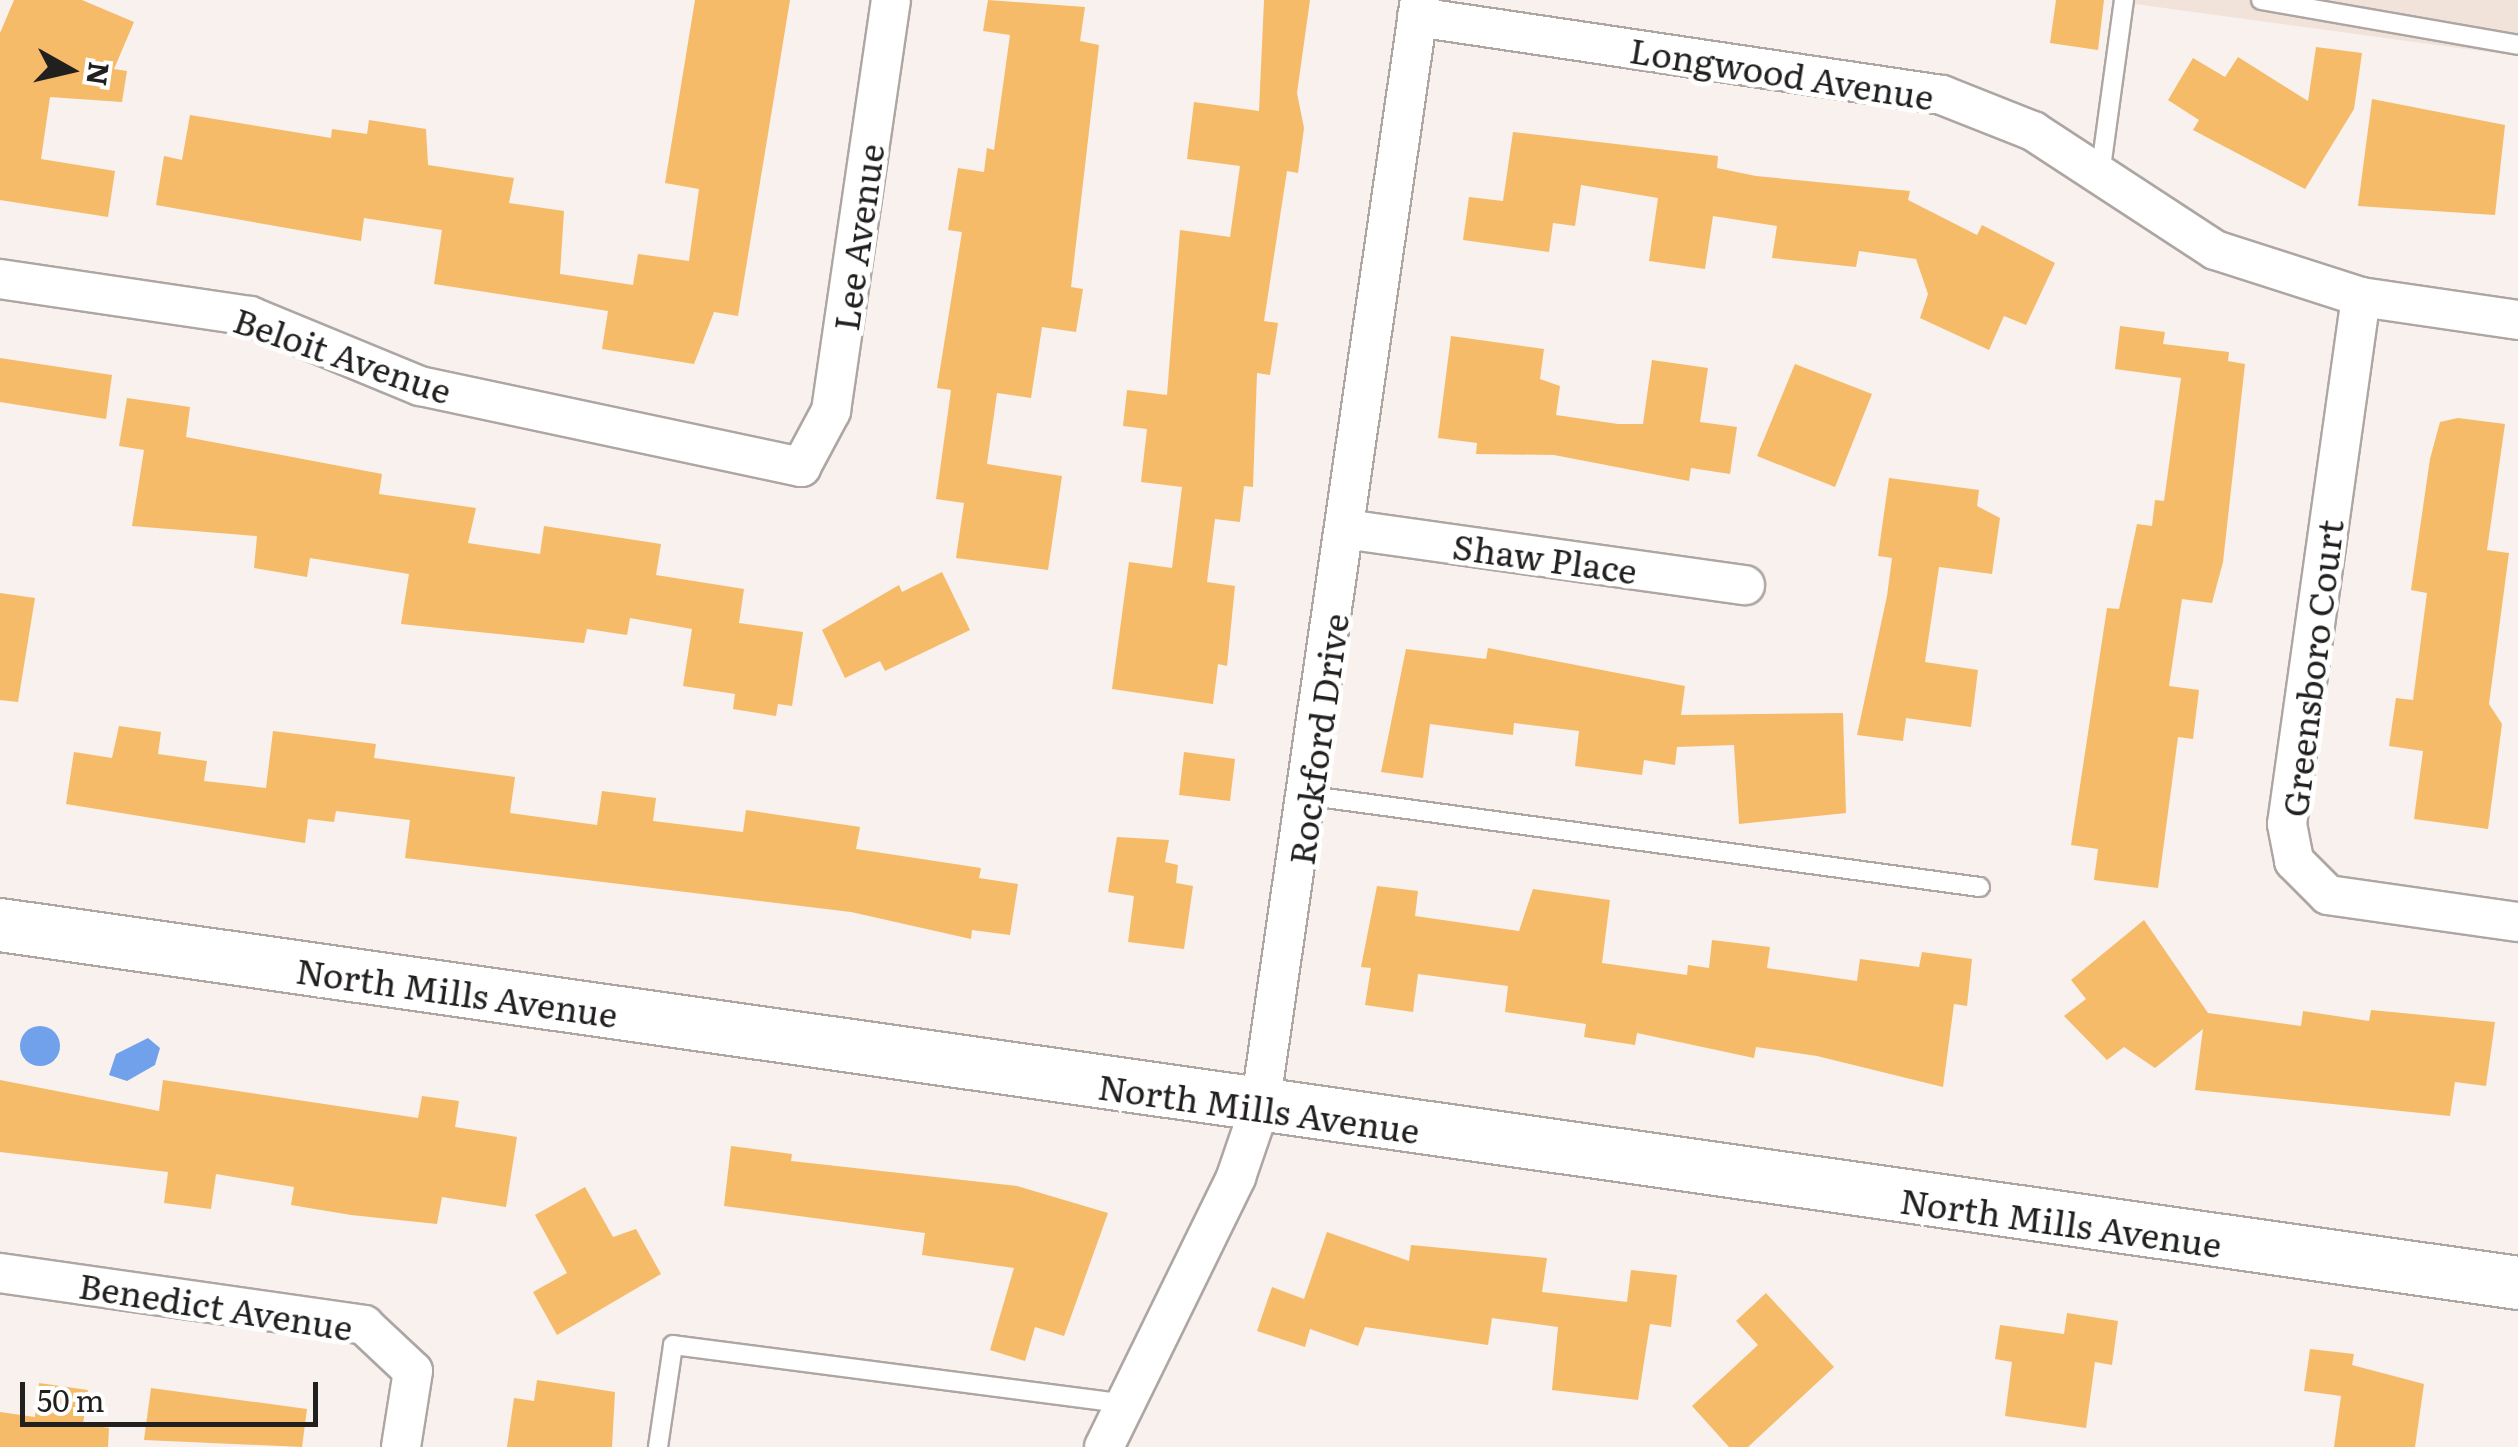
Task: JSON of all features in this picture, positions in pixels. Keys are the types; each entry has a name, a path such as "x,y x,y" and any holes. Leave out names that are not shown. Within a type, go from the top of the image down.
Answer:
{"main road":[{"name":"North Mills Avenue","path":"0,926 2518,1283"}],"street":[{"name":"Lee Avenue","path":"801,468 831,411 892,0"},
{"name":"Longwood Avenue","path":"1419,8 1942,95 2033,132 2100,180 2214,250 2361,298 2518,320"},
{"name":"Rockford Drive","path":"1104,1447 1260,1107 1311,796 1419,8"},
{"name":"Beloit Avenue","path":"0,279 250,316 420,386 801,468"},
{"name":"Greensboro Court","path":"2361,298 2288,824 2294,861 2328,895 2518,922"},
{"name":"Shaw Place","path":"1346,529 1745,584"},
{"name":"Benedict Avenue","path":"0,1272 364,1324 413,1371 401,1447"}],"lane":[{"path":"2100,180 2124,0"},
{"path":"2262,0 2518,45"},
{"path":"1311,796 1980,887"},
{"path":"658,1447 673,1345 1126,1404"}],"shaded area":[{"path":"2114,0 2518,0 2518,56 2113,1"}],"water":[{"path":"40,1026 54,1032 60,1046 54,1060 40,1066 26,1060 20,1046 26,1032"},
{"path":"148,1038 160,1048 155,1065 127,1081 109,1075 116,1054"}],"building":[{"path":"14,0 82,0 134,22 114,69 127,71 122,102 50,97 41,159 115,171 108,217 0,200 0,33"},
{"path":"695,0 790,0 738,316 714,312 694,364 602,349 608,311 434,284 442,230 364,218 361,241 156,205 164,156 182,160 190,115 331,138 332,129 367,134 369,120 426,129 428,165 514,178 509,203 564,211 560,274 633,285 638,254 689,261 699,189 665,183"},
{"path":"988,0 1085,7 1080,41 1099,45 1071,287 1083,289 1076,332 1042,327 1031,398 997,393 987,464 1062,476 1048,570 956,558 964,503 936,499 951,390 937,388 962,232 948,230 958,168 984,172 987,148 994,150 1010,35 983,31"},
{"path":"1264,0 1310,0 1297,93 1304,128 1298,173 1287,171 1264,321 1278,323 1270,375 1257,373 1253,487 1244,486 1240,522 1215,519 1207,582 1235,586 1227,666 1218,664 1213,704 1112,689 1129,562 1172,568 1182,487 1141,482 1147,429 1123,426 1127,390 1167,395 1180,230 1230,237 1240,166 1187,159 1194,102 1259,111"},
{"path":"2056,0 2104,0 2098,50 2050,43"},
{"path":"2316,47 2362,53 2354,109 2305,189 2193,130 2199,120 2168,100 2193,58 2225,77 2238,57 2308,101"},
{"path":"2372,99 2505,125 2495,215 2358,206"},
{"path":"1513,132 1718,156 1717,168 1756,176 1910,191 1908,200 1977,235 1982,225 2055,263 2026,325 2004,316 1989,350 1920,318 1928,294 1916,259 1859,251 1856,267 1772,258 1777,226 1713,216 1705,269 1649,261 1658,198 1581,185 1575,226 1553,223 1549,252 1463,240 1469,197 1503,201"},
{"path":"2120,326 2165,332 2163,344 2229,352 2228,361 2245,364 2223,562 2212,603 2182,599 2169,686 2199,690 2193,739 2178,737 2158,888 2094,880 2098,849 2071,845 2107,608 2119,609 2137,524 2152,526 2155,500 2164,501 2181,378 2115,369"},
{"path":"1451,336 1544,349 1540,379 1560,386 1556,415 1618,424 1643,424 1652,360 1708,368 1700,422 1737,427 1730,474 1691,468 1689,481 1554,455 1476,454 1477,443 1438,438"},
{"path":"0,358 112,375 106,419 0,402"},
{"path":"1795,364 1872,394 1835,487 1757,456"},
{"path":"127,398 190,407 186,437 382,474 379,494 476,508 468,543 540,554 544,526 661,544 656,575 744,589 739,623 803,632 792,706 778,704 776,716 733,709 735,694 683,686 692,629 630,618 627,635 587,629 584,643 401,624 409,574 310,558 307,577 254,568 257,536 132,526 144,450 119,446"},
{"path":"2458,418 2505,424 2487,550 2509,553 2489,704 2502,724 2488,829 2414,819 2423,751 2389,746 2396,698 2413,700 2427,593 2411,590 2430,459 2440,422"},
{"path":"1889,478 1979,490 1977,506 2000,518 1992,574 1939,567 1925,662 1978,670 1971,727 1906,718 1903,741 1857,735 1892,558 1878,556"},
{"path":"942,572 970,630 885,671 880,661 845,678 822,630 899,585 902,592"},
{"path":"0,593 35,598 18,702 0,700"},
{"path":"1488,648 1685,686 1681,715 1843,713 1846,813 1739,824 1734,745 1677,747 1675,765 1644,760 1642,775 1575,766 1579,731 1514,723 1513,735 1430,724 1423,778 1381,772 1406,649 1486,659"},
{"path":"119,726 161,732 158,754 207,761 204,781 266,788 273,731 376,744 374,758 515,777 510,813 597,825 602,791 656,798 653,821 743,832 746,810 860,827 856,849 981,868 979,878 1018,884 1010,935 972,930 971,939 851,912 405,858 410,820 336,811 334,822 308,819 305,843 66,804 74,752 112,758"},
{"path":"1184,752 1235,759 1230,801 1179,795"},
{"path":"1117,837 1169,840 1165,862 1178,865 1176,883 1193,886 1184,949 1128,942 1134,896 1108,892"},
{"path":"1377,886 1418,891 1415,916 1519,931 1533,889 1610,900 1602,963 1687,975 1688,965 1709,968 1712,940 1770,947 1767,968 1857,981 1860,959 1919,967 1922,952 1972,959 1967,1006 1954,1004 1943,1087 1817,1056 1756,1047 1754,1058 1637,1033 1635,1045 1584,1037 1586,1024 1505,1012 1508,986 1418,974 1413,1012 1365,1005 1371,968 1361,967"},
{"path":"2144,920 2208,1013 2301,1026 2303,1011 2369,1021 2371,1010 2495,1022 2486,1086 2455,1082 2450,1116 2195,1090 2203,1029 2155,1068 2124,1047 2107,1060 2064,1016 2086,999 2071,980"},
{"path":"0,1080 159,1111 163,1080 418,1118 422,1096 459,1101 455,1127 517,1137 506,1207 442,1197 437,1224 351,1215 291,1205 294,1187 216,1174 211,1209 164,1203 168,1172 0,1152"},
{"path":"731,1146 792,1154 791,1161 1017,1186 1108,1213 1064,1336 1035,1327 1025,1361 990,1350 1014,1268 922,1255 925,1233 724,1206"},
{"path":"585,1187 613,1237 636,1229 661,1274 557,1335 533,1292 567,1273 535,1215"},
{"path":"1327,1232 1409,1261 1411,1245 1547,1258 1542,1292 1627,1302 1631,1270 1677,1275 1671,1327 1650,1324 1638,1400 1552,1390 1558,1327 1492,1318 1488,1345 1365,1327 1358,1346 1310,1329 1305,1347 1257,1331 1272,1287 1304,1299"},
{"path":"1766,1293 1834,1367 1748,1447 1729,1447 1692,1406 1758,1345 1736,1321"},
{"path":"2067,1313 2118,1321 2112,1365 2095,1362 2086,1428 2005,1416 2012,1362 1995,1359 2000,1325 2064,1334"},
{"path":"2310,1349 2354,1354 2352,1365 2424,1384 2415,1447 2334,1447 2341,1396 2304,1391"},
{"path":"537,1380 615,1392 612,1447 507,1447 514,1398 534,1401"},
{"path":"39,1383 88,1390 83,1424 109,1428 108,1447 0,1447 0,1412 35,1417"},
{"path":"151,1388 307,1409 302,1447 144,1440"}]}
